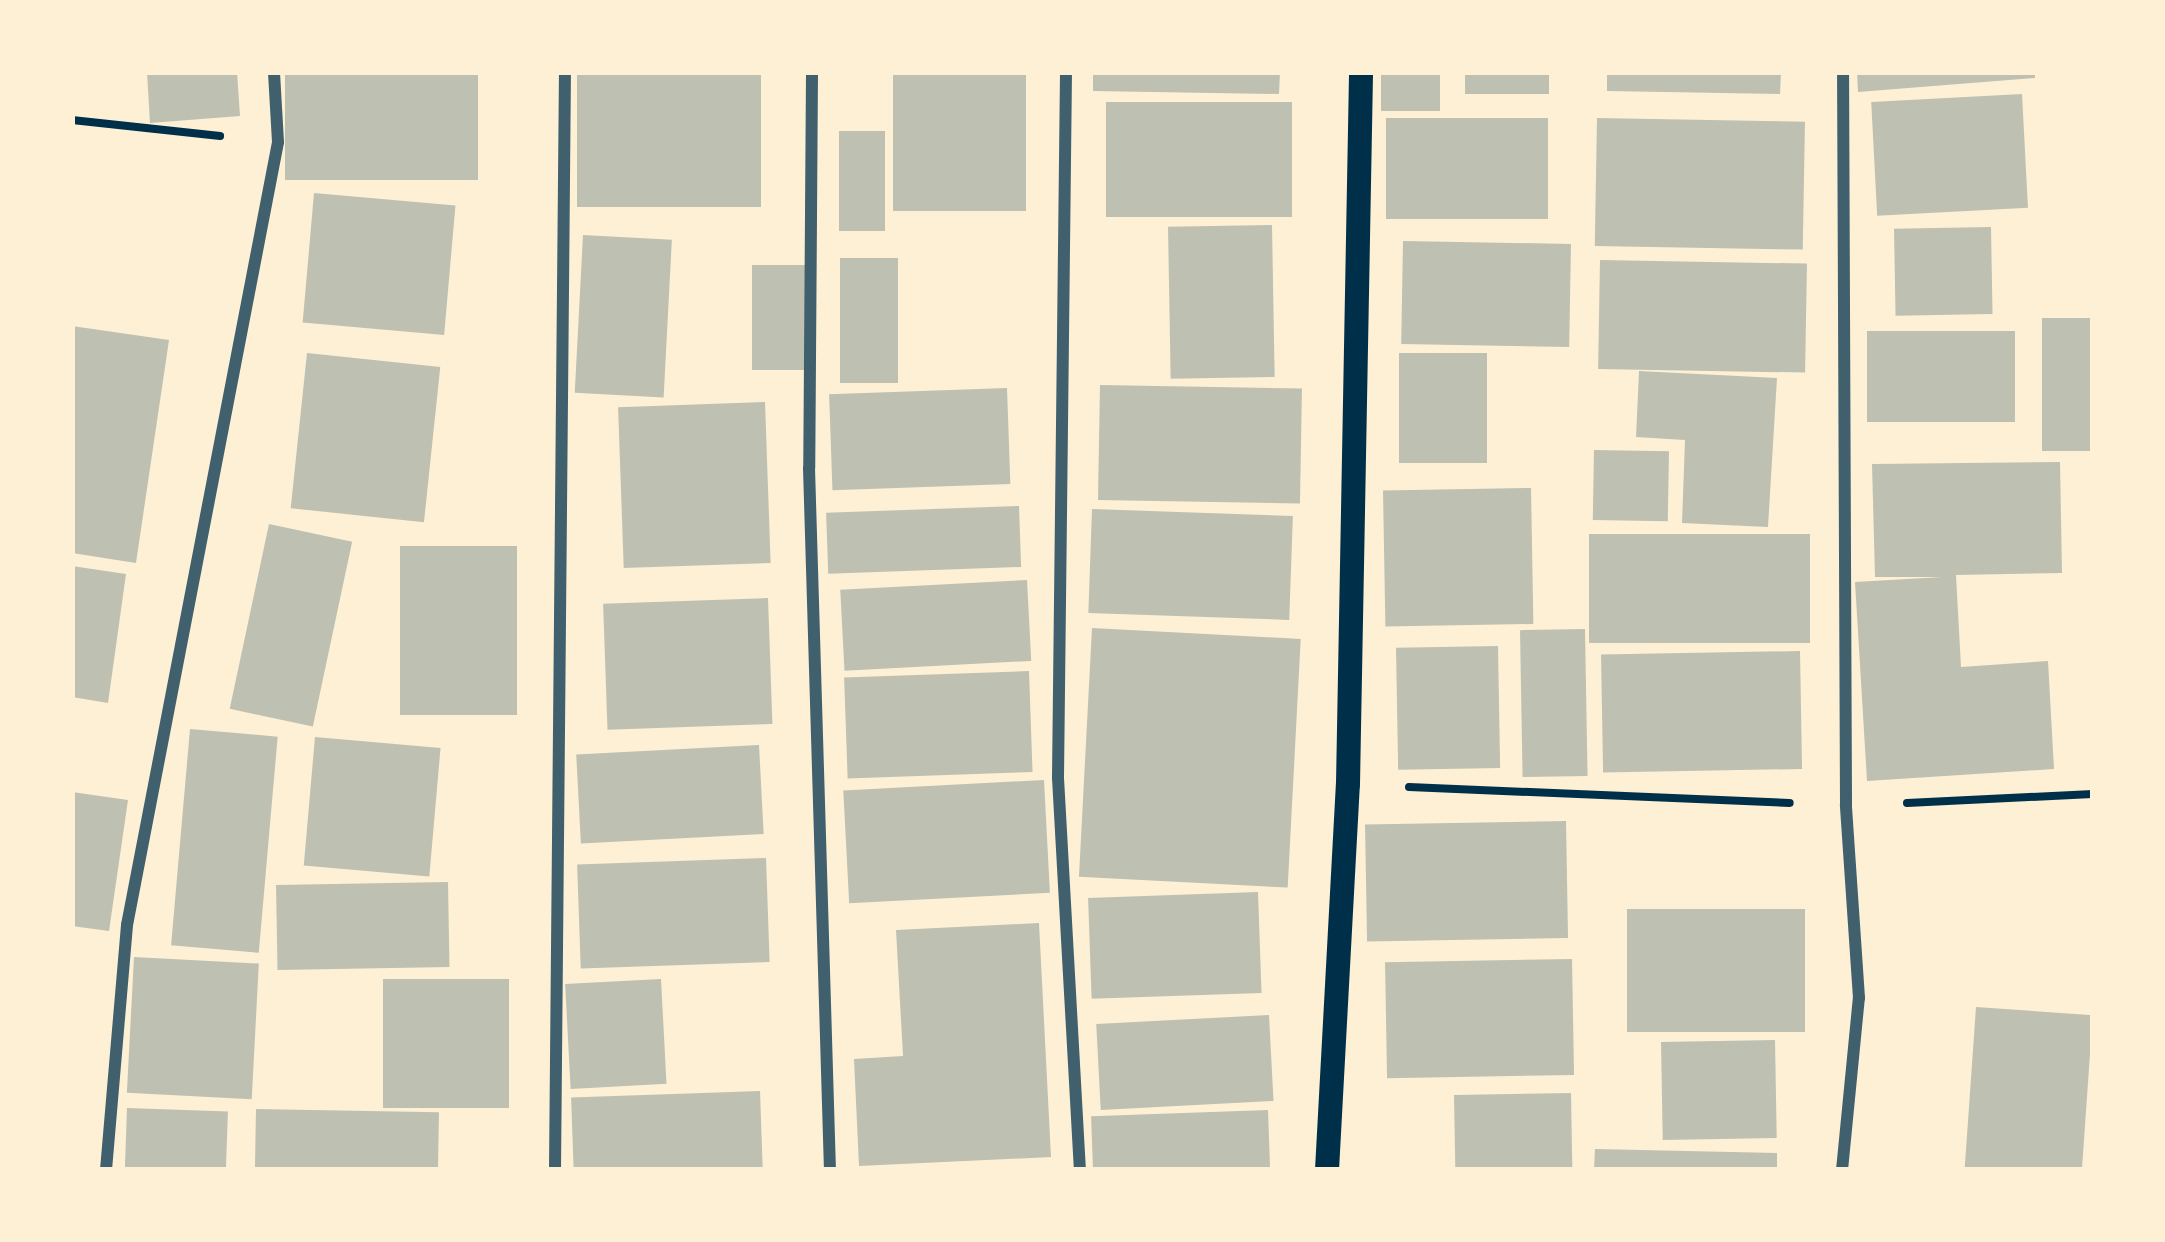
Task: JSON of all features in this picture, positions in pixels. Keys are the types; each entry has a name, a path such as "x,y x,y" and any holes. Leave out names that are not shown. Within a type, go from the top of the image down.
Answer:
{"main road":[{"path":"1327,1170 1348,784 1361,72"}],"street":[{"path":"106,1170 127,925 278,142 274,72"},
{"path":"554,1170 565,72"},
{"path":"812,72 809,468 830,1170"},
{"path":"1066,72 1058,778 1080,1170"},
{"path":"1842,1170 1858,998 1846,806 1843,72"}],"path":[{"path":"72,120 278,142"},
{"path":"1348,784 1846,806 2093,794"}],"building":[{"path":"147,72 237,72 240,116 150,123"},
{"path":"285,72 478,72 478,180 285,180"},
{"path":"577,72 761,72 761,207 577,207"},
{"path":"893,72 1026,72 1026,211 893,211"},
{"path":"1093,72 1280,72 1279,94 1093,91"},
{"path":"1381,72 1440,72 1440,111 1381,111"},
{"path":"1465,72 1549,72 1549,94 1465,94"},
{"path":"1607,72 1781,72 1780,94 1607,91"},
{"path":"1857,72 2035,72 2035,78 1858,92"},
{"path":"2022,94 2028,208 1877,216 1871,102"},
{"path":"1106,102 1292,102 1292,217 1106,217"},
{"path":"1386,118 1548,118 1548,219 1386,219"},
{"path":"1597,118 1805,122 1803,250 1595,246"},
{"path":"839,131 885,131 885,231 839,231"},
{"path":"314,193 455,205 444,335 303,323"},
{"path":"1272,225 1275,377 1171,379 1168,227"},
{"path":"1991,227 1993,314 1896,316 1894,229"},
{"path":"583,235 672,240 664,397 575,393"},
{"path":"1403,241 1571,244 1569,347 1401,344"},
{"path":"840,258 898,258 898,383 840,383"},
{"path":"1600,260 1807,264 1805,373 1598,369"},
{"path":"752,265 808,265 808,370 752,370"},
{"path":"2042,318 2093,318 2093,451 2042,451"},
{"path":"72,326 169,340 136,563 72,553"},
{"path":"1867,331 2015,331 2015,422 1867,422"},
{"path":"307,353 440,367 424,522 291,508"},
{"path":"1399,353 1487,353 1487,463 1399,463"},
{"path":"1639,371 1777,378 1768,527 1682,523 1685,440 1636,437"},
{"path":"1100,385 1302,389 1300,504 1098,500"},
{"path":"1007,388 1010,484 832,490 829,394"},
{"path":"765,402 771,563 624,568 618,407"},
{"path":"1594,450 1669,451 1668,521 1593,520"},
{"path":"2060,462 2062,573 1956,575 1961,667 2048,661 2054,769 1867,781 1855,582 1942,577 1875,577 1872,464"},
{"path":"1531,488 1533,624 1385,627 1383,491"},
{"path":"1019,506 1021,567 828,574 826,513"},
{"path":"1092,509 1293,516 1289,620 1088,613"},
{"path":"269,524 352,542 313,727 230,709"},
{"path":"1589,534 1810,534 1810,643 1589,643"},
{"path":"400,546 517,546 517,715 400,715"},
{"path":"72,566 126,574 108,703 72,697"},
{"path":"1027,580 1031,661 844,671 840,590"},
{"path":"768,598 772,724 607,730 603,604"},
{"path":"1092,628 1301,639 1288,888 1079,877"},
{"path":"1585,629 1588,776 1523,777 1520,630"},
{"path":"1498,646 1500,768 1398,770 1396,648"},
{"path":"1800,651 1802,769 1603,772 1601,654"},
{"path":"1029,671 1033,772 848,778 844,677"},
{"path":"190,729 278,737 259,953 171,945"},
{"path":"315,737 441,748 429,876 304,866"},
{"path":"759,745 764,834 581,843 576,755"},
{"path":"1044,780 1050,893 849,903 843,791"},
{"path":"72,792 128,800 109,931 72,926"},
{"path":"1566,821 1568,938 1367,941 1365,825"},
{"path":"766,858 770,962 581,969 577,865"},
{"path":"448,882 449,967 278,970 276,885"},
{"path":"1258,892 1262,993 1092,999 1088,898"},
{"path":"1627,909 1805,909 1805,1032 1627,1032"},
{"path":"1039,923 1051,1157 859,1166 854,1059 903,1056 896,930"},
{"path":"134,957 259,964 252,1099 127,1093"},
{"path":"1572,959 1574,1075 1387,1078 1385,962"},
{"path":"383,979 509,979 509,1108 383,1108"},
{"path":"661,979 666,1084 571,1089 565,984"},
{"path":"1976,1007 2093,1015 2082,1170 1965,1170"},
{"path":"1269,1015 1274,1101 1101,1110 1096,1024"},
{"path":"1775,1040 1777,1138 1663,1140 1661,1042"},
{"path":"760,1091 763,1170 574,1170 571,1098"},
{"path":"1571,1093 1572,1170 1455,1170 1454,1095"},
{"path":"127,1108 228,1112 226,1170 125,1170"},
{"path":"256,1109 439,1112 438,1170 255,1170"},
{"path":"1268,1110 1270,1170 1093,1170 1091,1116"},
{"path":"1595,1149 1777,1153 1777,1170 1594,1170"}]}
